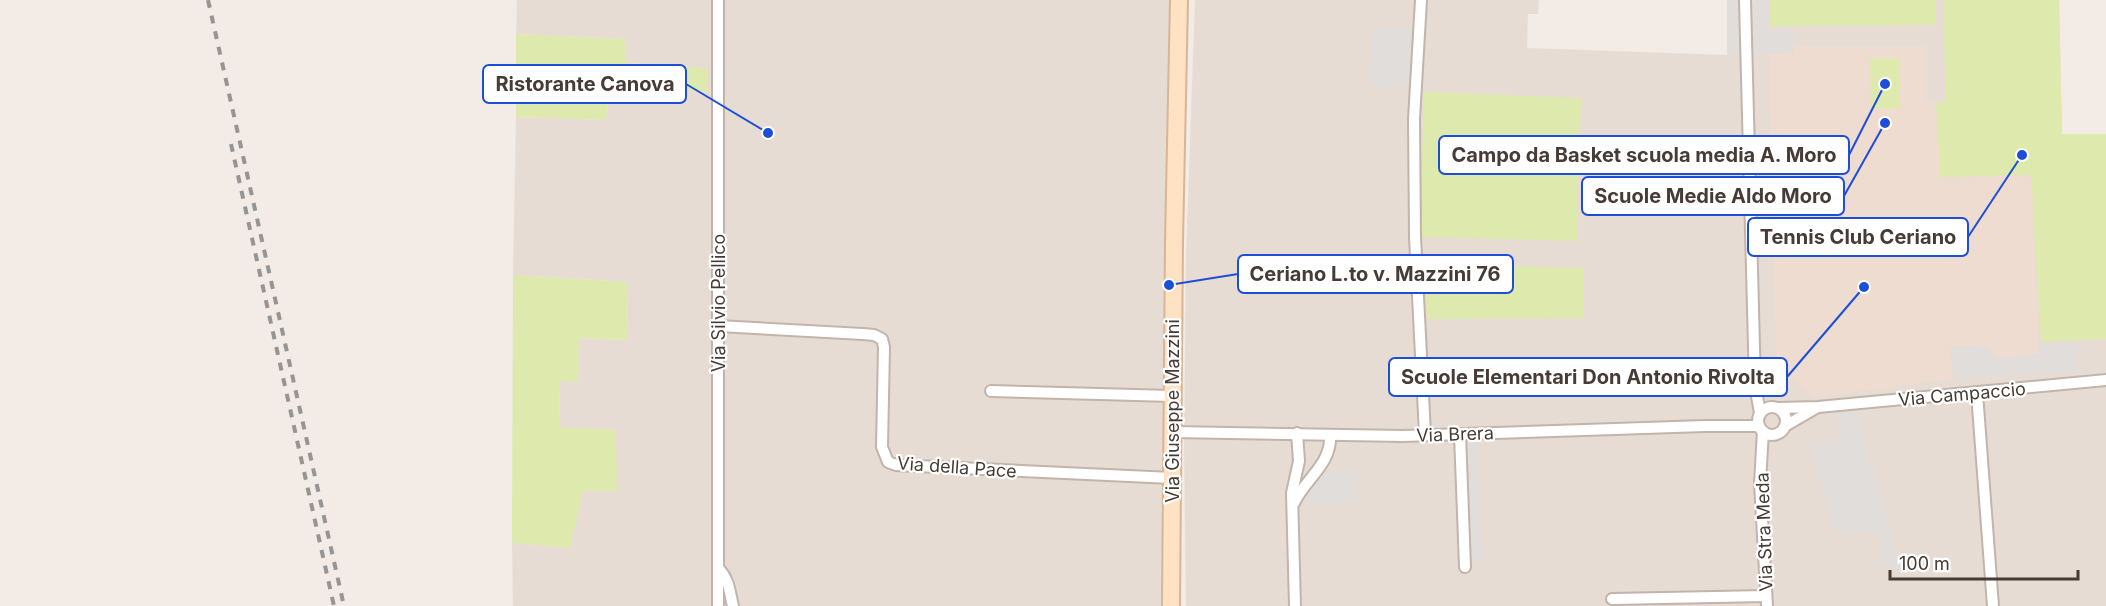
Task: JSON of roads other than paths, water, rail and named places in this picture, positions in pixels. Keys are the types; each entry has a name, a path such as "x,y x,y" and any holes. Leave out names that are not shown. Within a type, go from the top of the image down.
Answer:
{"street":[{"name":"Via Silvio Pellico","path":"718,0 718,606"},
{"name":"Via Giuseppe Mazzini","path":"1171,606 1179,0"},
{"path":"1421,0 1414,119 1415,225 1425,434"},
{"name":"Via Stra Meda","path":"1745,0 1755,386 1764,417 1760,483 1767,601"},
{"name":"Via della Pace","path":"718,326 874,335 882,339 884,347 882,447 888,462 896,465 1172,478"},
{"name":"Via Campaccio","path":"1764,417 1818,407 2106,380"},
{"path":"991,391 1172,396"},
{"path":"1977,393 1993,606"},
{"name":"Via Campaccio","path":"1781,430 1818,407"},
{"path":"1764,417 1786,417 1781,430 1769,434 1764,417"},
{"name":"Via Brera","path":"1172,432 1330,435 1460,434 1737,425 1764,417"},
{"name":"Via Stra Meda","path":"1762,459 1781,430"},
{"path":"1295,606 1293,487 1299,461 1298,433"},
{"path":"1460,434 1465,567"},
{"path":"1293,503 1327,457 1331,443 1330,435"},
{"path":"719,569 730,586 733,606"},
{"path":"1612,599 1767,601"}],"railway":[{"path":"208,0 344,606"},
{"path":"231,144 334,606"}],"place":[{"name":"Campo da Basket scuola media A. Moro","path":"1885,84"},
{"name":"Scuole Medie Aldo Moro","path":"1885,123"},
{"name":"Ristorante Canova","path":"768,133"},
{"name":"Tennis Club Ceriano","path":"2022,155"},
{"name":"Ceriano L.to v. Mazzini 76","path":"1169,285"},
{"name":"Scuole Elementari Don Antonio Rivolta","path":"1864,287"}]}
